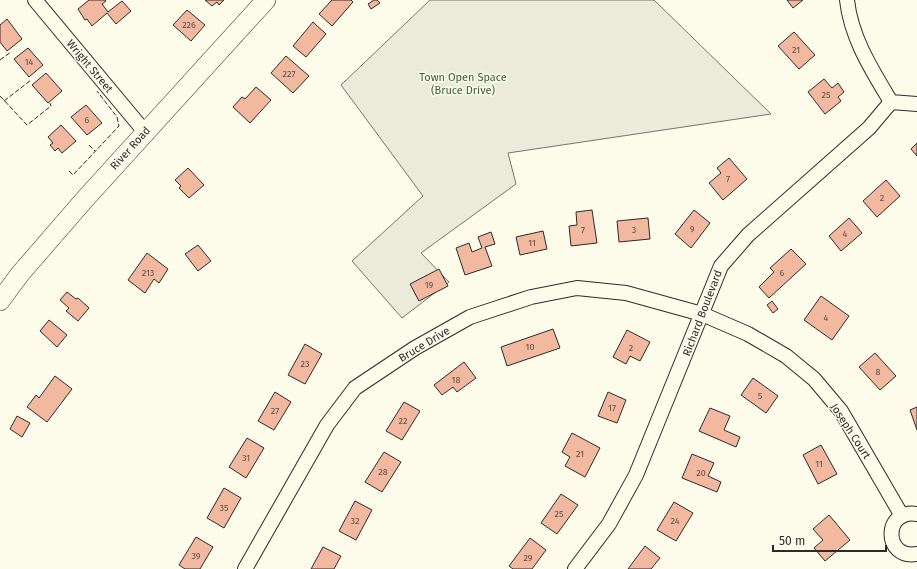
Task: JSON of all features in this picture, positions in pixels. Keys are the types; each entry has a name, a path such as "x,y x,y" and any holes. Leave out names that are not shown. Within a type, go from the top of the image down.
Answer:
{"main road":[{"name":"River Road","path":"0,301 20,274 145,132 266,0"}],"street":[{"name":"Wright Street","path":"35,0 145,132"},
{"path":"847,0 854,30 863,55 891,102 917,104"},
{"name":"Richard Boulevard","path":"575,569 609,524 636,475 721,266 748,235 869,128 891,102"},
{"name":"Bruce Drive","path":"245,569 327,425 355,388 429,340 470,317 531,296 577,288 626,293 702,314"},
{"name":"Joseph Court","path":"702,314 748,334 786,356 814,379 841,411 902,516"},
{"path":"917,514 902,516 892,527 891,535 893,543 901,552 908,555 917,554"}],"green space":[{"name":"Town Open Space (Bruce Drive)","path":"430,0 654,0 771,114 508,153 516,184 421,253 449,282 402,318 352,261 423,196 341,85"}],"building":[{"path":"89,0 105,0 106,1 102,4 108,12 122,1 131,11 116,24 107,13 92,26 87,19 85,20 78,9"},
{"path":"205,0 224,0 219,5 217,2 212,6"},
{"path":"332,0 351,0 353,2 332,26 319,14"},
{"path":"374,0 377,0 380,3 371,9 368,4"},
{"path":"787,0 803,0 793,8"},
{"path":"187,10 205,25 191,41 173,25"},
{"path":"7,19 22,39 7,51 0,42 0,25"},
{"path":"313,22 326,34 306,57 293,46"},
{"path":"794,32 815,55 799,69 778,46"},
{"path":"28,48 43,65 29,77 14,59"},
{"path":"286,56 309,76 293,93 271,73"},
{"path":"46,73 62,91 48,103 32,85"},
{"path":"824,79 832,88 838,83 844,92 838,97 841,101 825,114 808,92"},
{"path":"256,87 271,100 250,123 233,107 242,97 245,99"},
{"path":"86,105 102,123 87,135 71,117"},
{"path":"61,125 76,141 62,153 58,148 55,151 50,145 53,143 48,137"},
{"path":"917,143 917,156 911,149"},
{"path":"729,158 747,179 723,200 709,183 721,173 717,168"},
{"path":"188,168 204,185 189,198 179,188 181,186 175,180"},
{"path":"886,180 900,196 877,217 863,201"},
{"path":"592,210 597,243 571,246 569,226 577,225 576,212"},
{"path":"694,210 710,223 691,248 675,234"},
{"path":"648,218 650,239 619,242 617,221"},
{"path":"849,218 862,233 841,251 829,236"},
{"path":"543,231 547,249 520,255 516,237"},
{"path":"491,232 495,244 485,247 492,266 465,275 456,248 469,243 472,252 482,248 478,237"},
{"path":"198,245 211,261 198,271 185,254"},
{"path":"791,249 806,264 769,298 759,287 774,272 770,268"},
{"path":"147,253 168,269 159,283 154,279 145,293 128,280"},
{"path":"439,269 448,286 419,301 410,284"},
{"path":"67,292 76,299 78,298 89,308 78,321 66,311 69,308 60,300"},
{"path":"821,296 849,316 832,340 804,320"},
{"path":"772,301 778,309 773,313 767,305"},
{"path":"49,320 67,335 57,347 40,331"},
{"path":"553,329 560,348 507,366 501,347"},
{"path":"627,330 650,342 640,361 630,356 626,364 613,357"},
{"path":"305,344 322,354 305,384 288,375"},
{"path":"875,353 896,376 880,390 859,367"},
{"path":"464,362 476,378 457,392 453,387 442,395 434,385"},
{"path":"55,376 72,389 47,422 27,407 36,395 39,398"},
{"path":"753,378 778,396 766,413 741,395"},
{"path":"275,392 291,402 274,430 258,421"},
{"path":"608,392 626,400 617,423 598,416"},
{"path":"404,402 420,411 402,440 386,431"},
{"path":"917,407 917,430 910,410"},
{"path":"710,408 730,416 724,430 740,437 736,447 699,431"},
{"path":"17,416 30,423 22,437 10,429"},
{"path":"572,433 600,448 585,477 565,466 570,457 562,452"},
{"path":"247,438 264,448 246,478 229,467"},
{"path":"821,445 837,474 818,484 803,455"},
{"path":"384,452 401,462 382,492 365,482"},
{"path":"692,454 714,463 708,476 721,482 717,492 682,478"},
{"path":"224,488 241,498 224,528 207,518"},
{"path":"561,494 578,505 557,534 541,523"},
{"path":"355,501 372,510 356,540 339,531"},
{"path":"674,502 693,513 676,541 657,530"},
{"path":"829,515 850,540 825,561 814,548 823,540 813,529"},
{"path":"196,537 213,547 200,569 185,569 179,565"},
{"path":"530,538 546,550 532,569 513,569 509,566"},
{"path":"645,546 660,558 651,569 628,569"},
{"path":"323,547 341,556 334,569 311,569"}],"fence":[{"path":"0,60 11,52"},
{"path":"4,101 31,80"},
{"path":"69,171 73,175 119,126 117,117 97,91"},
{"path":"0,96 27,125 51,106 50,103"},
{"path":"89,145 95,151"}]}
